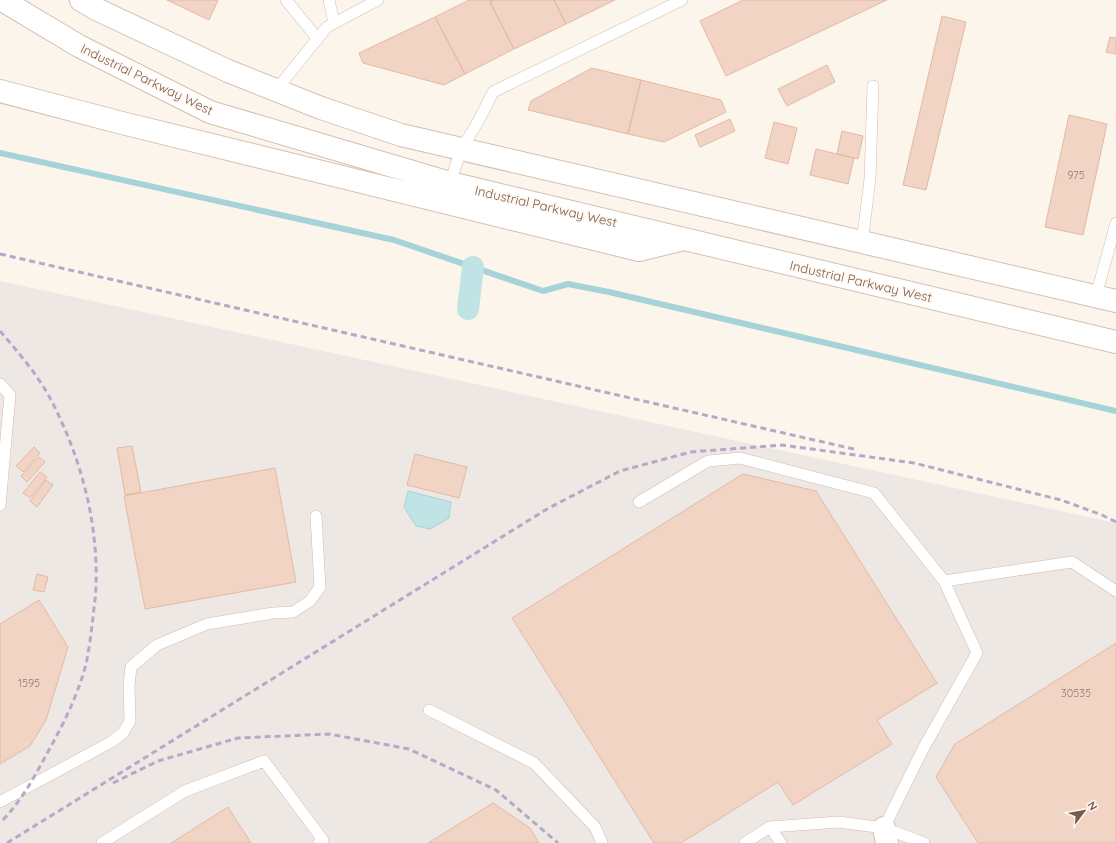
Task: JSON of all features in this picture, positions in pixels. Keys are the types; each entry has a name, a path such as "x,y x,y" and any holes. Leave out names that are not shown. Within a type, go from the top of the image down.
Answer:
{"main road":[{"name":"Industrial Parkway West","path":"2,0 79,46 210,112 450,183 1116,342"},
{"path":"81,0 96,9 228,71 322,108 401,135 862,243 1106,298"},
{"path":"0,91 144,129 639,250 684,239"}],"lane":[{"path":"286,0 317,38"},
{"path":"328,0 334,23"},
{"path":"276,90 327,27 378,0"},
{"path":"450,183 461,150 479,120 493,92 682,0"},
{"path":"862,243 870,179 874,86"},
{"path":"1106,298 1116,223"},
{"path":"0,384 10,395 0,505"},
{"path":"639,502 708,461 740,458 748,460 874,493 944,581 977,653 922,749 886,836"},
{"path":"0,802 111,742 123,732 130,721 129,685 131,667 157,645 207,624 273,613 294,612 310,601 320,587 316,516"},
{"path":"944,581 1072,562 1116,591"},
{"path":"429,710 534,764 595,827 602,843"},
{"path":"102,843 185,791 264,761 323,840 319,843"},
{"path":"745,843 770,827 839,822 886,836 924,843"},
{"path":"770,827 782,843"}],"shaded area":[{"path":"0,281 1116,523 1116,843 0,843"}],"water":[{"path":"408,491 451,502 449,518 430,529 416,526 404,507"}],"building":[{"path":"167,0 218,0 209,20"},
{"path":"469,0 494,0 490,2 514,49 465,74 435,17"},
{"path":"494,0 554,0 566,24 514,49 490,2"},
{"path":"554,0 615,0 566,24"},
{"path":"743,0 887,0 726,76 700,21"},
{"path":"942,16 966,22 926,190 903,185"},
{"path":"435,17 465,74 444,85 363,63 359,53"},
{"path":"1110,37 1116,38 1116,54 1106,52"},
{"path":"827,65 835,82 787,106 778,89"},
{"path":"592,68 641,80 628,134 528,110 531,101"},
{"path":"641,80 721,100 726,112 664,142 628,134"},
{"path":"1069,115 1107,124 1083,235 1045,227"},
{"path":"730,119 735,131 700,147 695,135"},
{"path":"774,122 797,128 788,164 765,158"},
{"path":"842,131 863,136 858,159 837,154"},
{"path":"816,149 854,158 848,184 810,175"},
{"path":"132,446 141,492 125,495 117,448"},
{"path":"34,447 40,453 23,472 16,466"},
{"path":"415,454 467,467 459,498 407,485"},
{"path":"39,457 45,462 27,482 21,476"},
{"path":"275,468 296,582 145,609 124,496"},
{"path":"40,472 47,477 30,498 23,493"},
{"path":"743,474 816,491 937,683 877,720 892,744 793,805 778,782 681,843 654,843 512,618"},
{"path":"46,480 53,485 37,507 30,501"},
{"path":"37,574 48,577 44,592 33,590"},
{"path":"39,600 68,647 46,720 30,746 0,764 0,624"},
{"path":"1116,643 1116,843 978,843 936,777 955,744"},
{"path":"493,803 530,828 539,843 428,843"},
{"path":"228,807 251,843 171,843"}],"waterway":[{"path":"0,153 394,240 543,291 568,284 609,292 1116,411"},
{"path":"468,309 473,267"}],"railway":[{"path":"0,254 858,450"},
{"path":"0,331 39,380 61,420 85,488 94,536 96,560 96,584 90,643 82,678 70,709 34,777 15,806 0,823"},
{"path":"7,843 547,509 620,471 691,452 782,445 914,463 1061,500 1102,515 1116,522"},
{"path":"113,783 158,761 238,738 329,734 409,749 496,790 558,843"}]}
